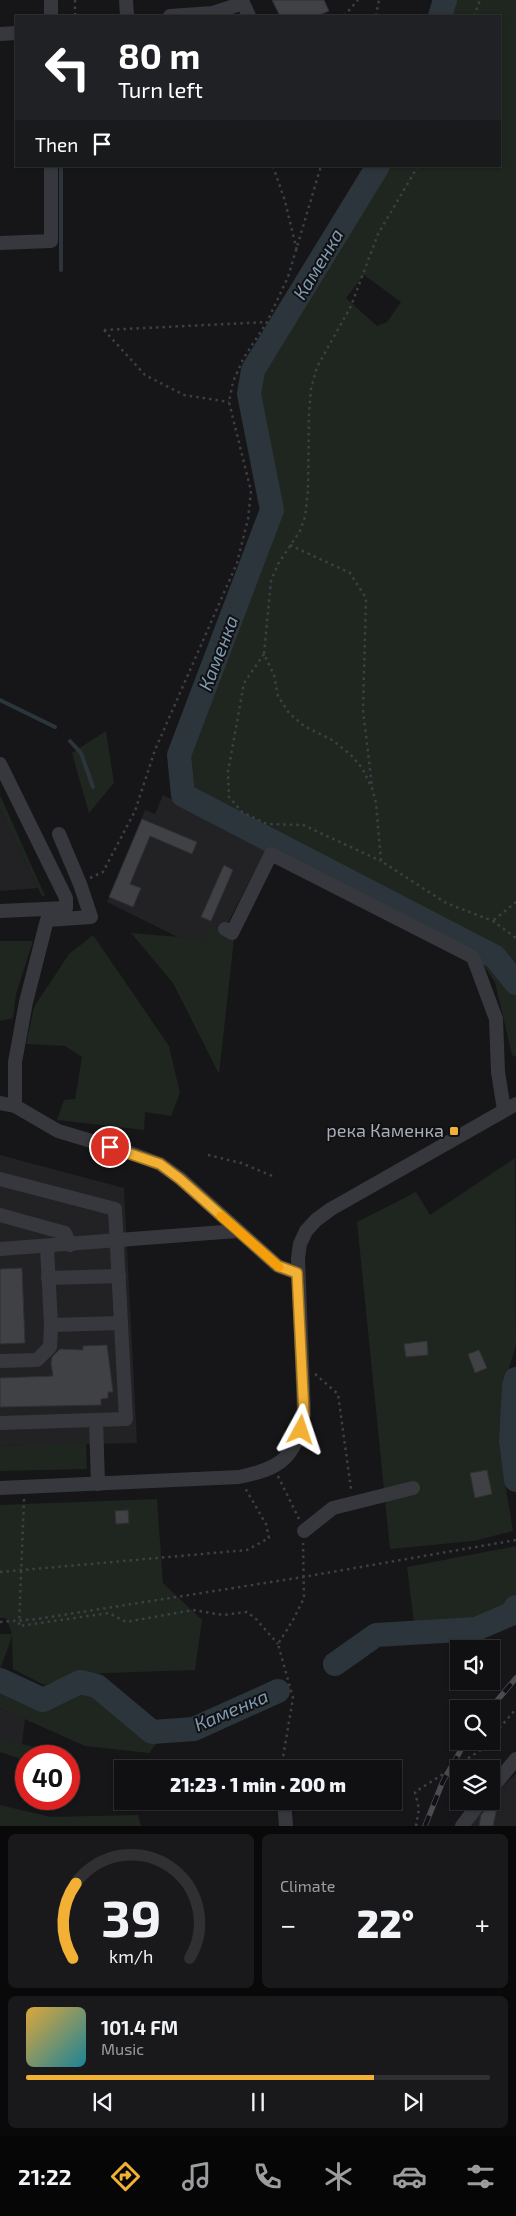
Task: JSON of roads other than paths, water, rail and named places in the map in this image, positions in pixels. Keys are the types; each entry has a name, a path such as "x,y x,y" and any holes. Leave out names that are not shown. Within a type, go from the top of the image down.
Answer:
{"street":[{"path":"51,0 51,15"},
{"path":"126,0 127,15"},
{"path":"214,15 243,1 249,15"},
{"path":"0,34 15,34"},
{"path":"0,243 51,241 51,167"},
{"path":"0,764 66,898 66,908 0,911"},
{"path":"15,1106 15,1062 26,1002 48,920 91,917 80,884 59,834"},
{"path":"0,1488 239,1478 274,1468 295,1445 301,1430 304,1414 297,1273 300,1244 306,1231 316,1220 331,1209 510,1107 498,1072 496,1019 473,957 271,854 232,933 225,929"},
{"path":"0,1103 15,1106 58,1131 128,1152 160,1164 180,1179 278,1266 297,1273"},
{"path":"0,1179 115,1209 126,1419 0,1423"},
{"path":"0,1215 65,1233 70,1245"},
{"path":"0,1249 47,1247 237,1231"},
{"path":"0,1361 37,1360 50,1347 51,1325 47,1247"},
{"path":"48,1278 119,1276"},
{"path":"51,1325 121,1323"},
{"path":"96,1420 98,1484"},
{"path":"304,1531 333,1508 413,1488"},
{"path":"500,1778 516,1759"},
{"path":"285,1810 286,1826"},
{"path":"462,1826 474,1810"}],"waterway":[{"name":"Каменка","path":"440,15 445,0"},
{"path":"61,167 61,270"},
{"name":"Каменка","path":"377,167 253,370 249,394 272,510 179,755 183,795 495,957 516,983"},
{"path":"0,700 55,727"},
{"path":"70,741 81,753 93,787"},
{"name":"Каменка","path":"509,975 516,970"},
{"name":"Каменка","path":"516,1379 511,1442 516,1480"},
{"name":"Каменка","path":"335,1664 376,1635 476,1629 511,1614 516,1607"},
{"name":"Каменка","path":"0,1680 43,1700 80,1682 97,1686 152,1732 194,1729 278,1691"}],"railway":[{"path":"498,1700 516,1678"},
{"path":"425,1826 443,1781 461,1750"}],"place":[{"name":"река Каменка","path":"454,1131"}]}
